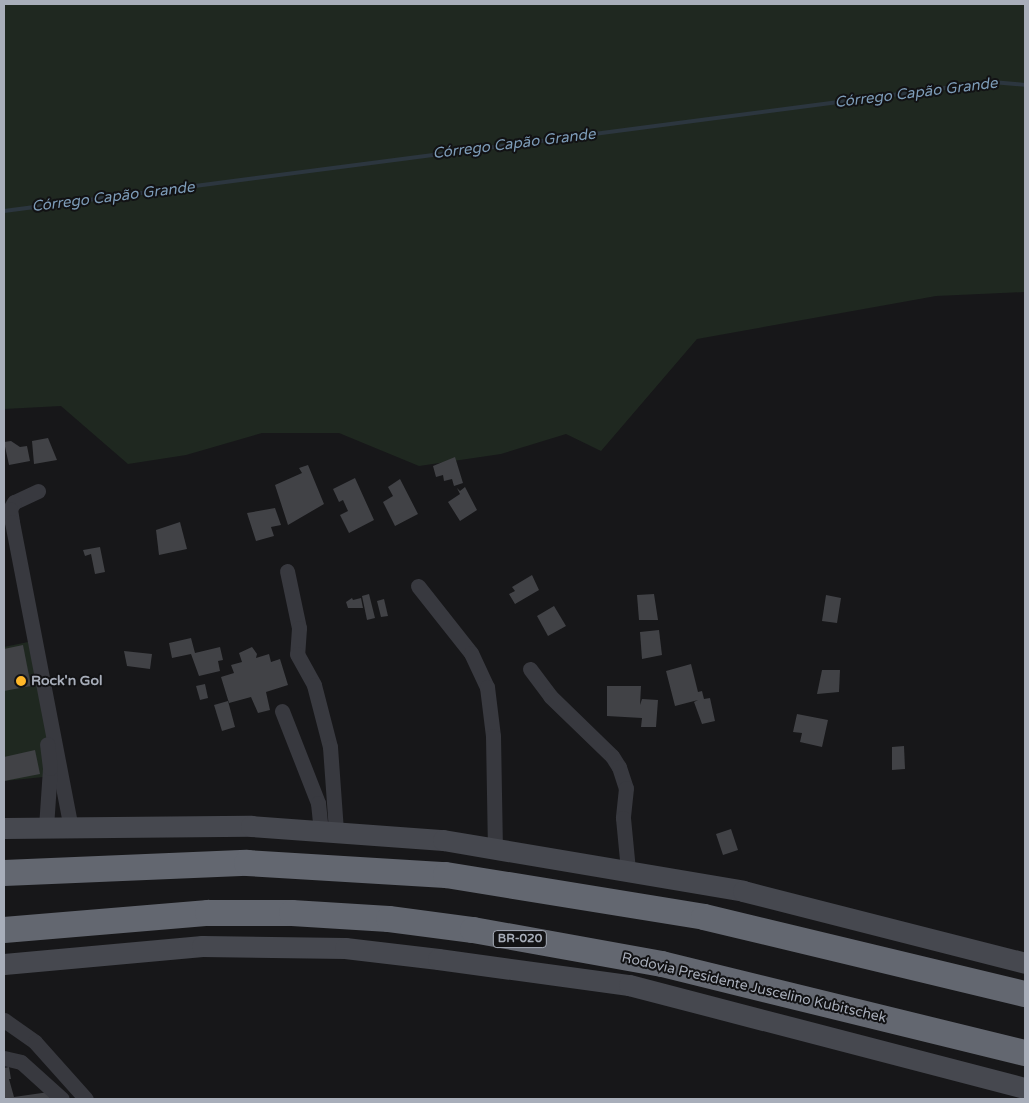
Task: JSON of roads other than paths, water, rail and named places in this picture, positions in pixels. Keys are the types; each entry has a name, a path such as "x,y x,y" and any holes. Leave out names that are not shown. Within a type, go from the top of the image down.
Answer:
{"highway":[{"path":"4,873 247,863 446,875 704,917 1025,994"},
{"name":"Rodovia Presidente Juscelino Kubitschek","path":"4,930 225,913 389,919 473,930 662,964 1025,1052"}],"main road":[{"path":"4,828 251,826 328,830 495,847 743,891 1025,964"},
{"path":"4,964 202,946 345,948 438,959 629,986 1025,1088"}],"street":[{"path":"38,491 20,497 10,509 25,602 72,827"},
{"path":"4,522 50,758 46,827"},
{"path":"287,571 298,628 297,654 314,685 330,747 328,830"},
{"path":"418,586 471,653 487,687 493,728 495,847"},
{"path":"530,669 550,696 612,756 619,767 626,788 623,818 628,870"},
{"path":"282,711 328,830"},
{"path":"4,1020 35,1042 86,1099"},
{"path":"4,1058 25,1065 62,1099"}],"waterway":[{"name":"Córrego Capão Grande","path":"4,211 992,82 1025,85"}],"place":[{"name":"Rock'n Gol","path":"21,681"}]}
